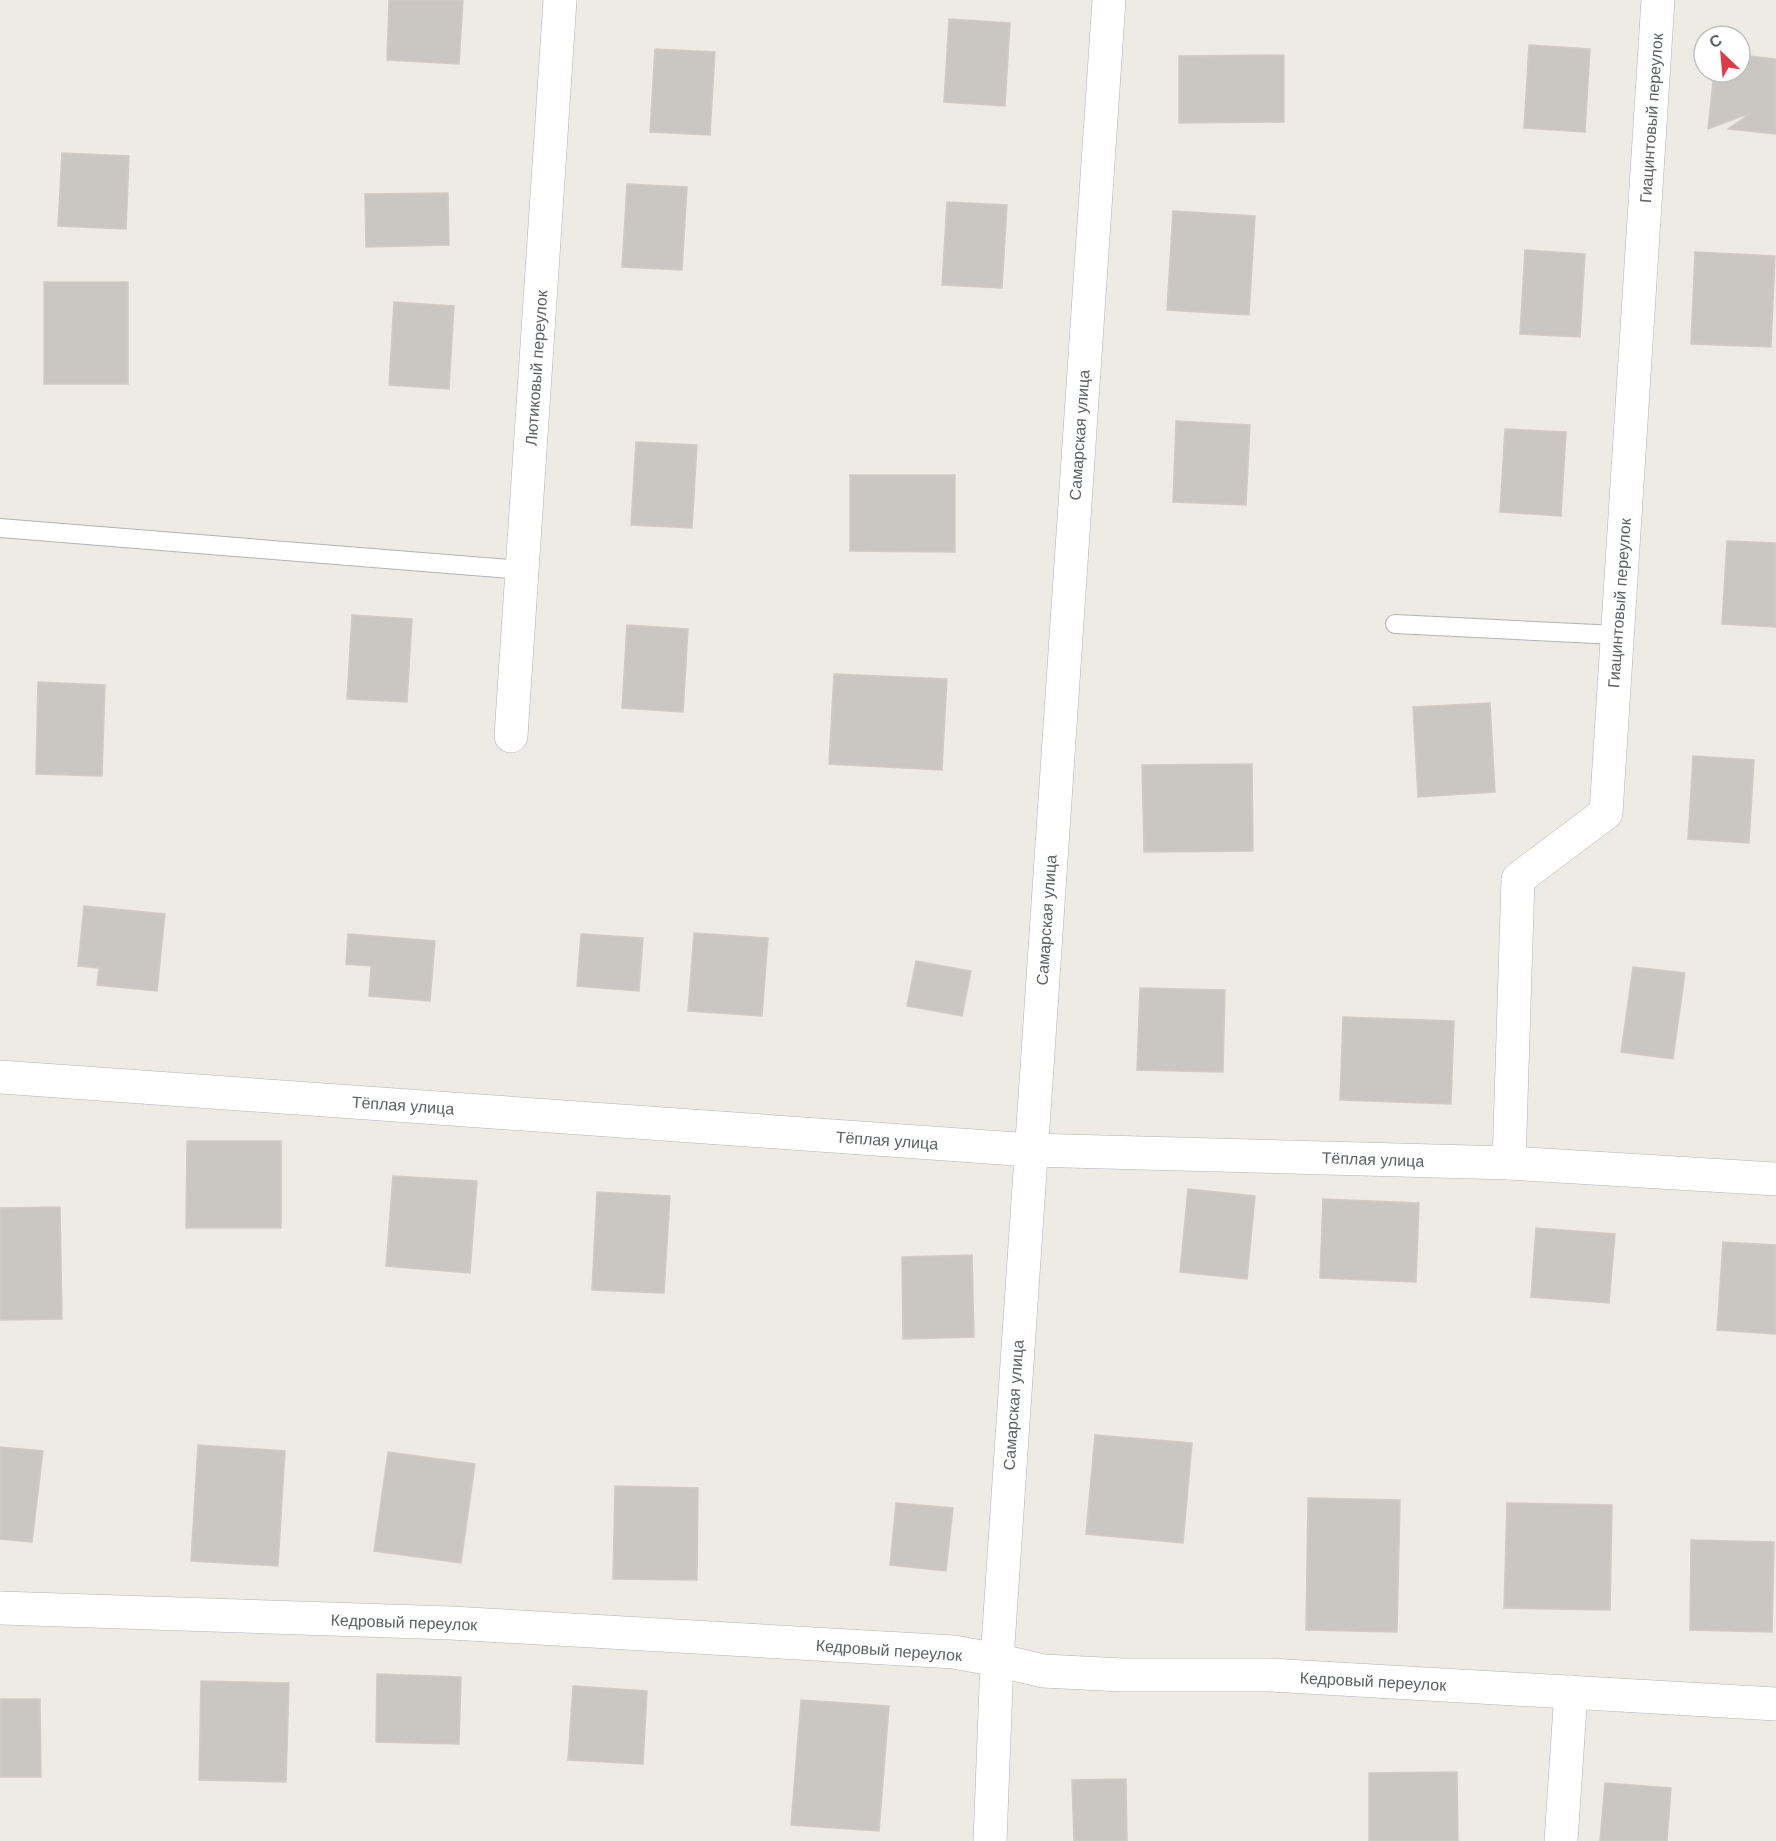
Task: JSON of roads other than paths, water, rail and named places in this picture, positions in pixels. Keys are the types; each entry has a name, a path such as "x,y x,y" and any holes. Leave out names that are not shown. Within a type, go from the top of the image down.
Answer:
{"street":[{"name":"Лютиковый переулок","path":"511,736 560,0"},
{"name":"Самарская улица","path":"990,1841 997,1660 1109,0"},
{"name":"Гиацинтовый переулок","path":"1509,1163 1518,879 1606,813 1659,0"},
{"name":"Тёплая улица","path":"0,1077 1030,1150 1509,1163 1776,1179"},
{"name":"Кедровый переулок","path":"0,1608 463,1624 954,1652 1043,1671 1123,1676 1269,1676 1776,1704"},
{"path":"1561,1841 1571,1692"}],"lane":[{"path":"0,528 522,570"},
{"path":"1395,624 1617,635"}]}
